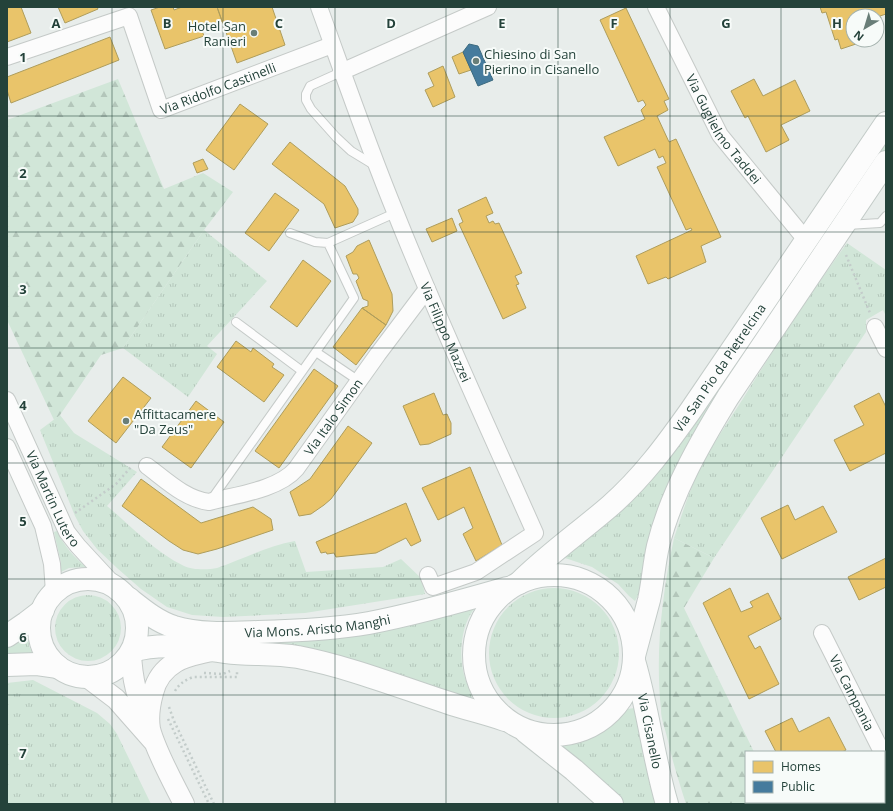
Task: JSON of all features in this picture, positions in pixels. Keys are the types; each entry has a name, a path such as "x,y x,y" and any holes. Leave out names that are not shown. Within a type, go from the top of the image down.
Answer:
{"main road":[{"name":"Via San Pio da Pietrelcina","path":"516,725 502,716 490,704 481,688 475,670 475,643 479,625 488,609 500,595 516,585 538,563 611,505 663,449 886,123"},
{"name":"Via San Pio da Pietrelcina","path":"634,657 649,599 658,546 667,516 684,477 722,408 886,162"},
{"name":"Via Mons. Aristo Manghi","path":"121,592 149,615 173,626 190,631 232,633 369,623 436,608 516,585 537,577 558,575 579,579 608,596 622,614 631,634 634,657 631,677 621,698 611,711 592,726 577,732 552,735 536,733 385,681 311,660 268,653 232,653 213,650 167,647 143,648 132,652"},
{"path":"7,636 26,623 48,601 66,584 87,578 101,580 121,592 134,610 138,624 137,638 132,652 124,663 105,675 87,677 72,675 58,667 46,653 41,641 39,628 48,601"},
{"name":"Via Cisanello","path":"634,657 658,771 667,804"},
{"path":"7,665 37,664 58,667"},
{"path":"516,725 574,770 612,804"}],"street":[{"name":"Via Filippo Mazzei","path":"319,7 341,72 395,213 535,533 476,572 433,587 428,575"},
{"path":"341,72 488,7"},
{"name":"Via Guglielmo Taddei","path":"656,7 720,135 806,240"},
{"name":"Via Ridolfo Castinelli","path":"7,57 129,16 161,110 332,45"},
{"name":"Via Italo Simon","path":"209,502 275,484 292,474 427,289"},
{"path":"875,327 886,349"},
{"name":"Via Martin Lutero","path":"7,400 67,532 121,592"},
{"name":"Via Martin Lutero","path":"7,447 43,526 52,564 48,601"},
{"path":"147,466 184,493 200,501 209,502"},
{"name":"Via Campania","path":"822,634 881,751"},
{"path":"152,735 149,711 151,700 154,687 164,671 183,659 213,650"},
{"path":"132,652 135,688 141,708 184,804"},
{"path":"87,677 116,699 152,735"}],"lane":[{"path":"341,72 310,86 306,94 306,100 311,109 336,137 351,151 377,166"},
{"path":"290,233 315,242 328,243 395,213"},
{"path":"841,229 885,219"},
{"path":"209,502 354,298 328,243"},
{"path":"236,322 302,371"},
{"path":"316,352 359,381"}],"path":[{"path":"841,229 875,327"},
{"path":"72,515 116,484 139,459 147,466"},
{"path":"199,673 223,674 229,672 232,666"},
{"path":"173,694 179,685 193,677 237,677 238,667"},
{"path":"170,703 169,707 174,721 214,804"},
{"path":"165,706 169,722 209,804"}],"green space":[{"path":"118,79 164,189 203,173 233,192 204,230 123,348 101,355 60,415 54,420 7,320 7,120"},
{"path":"886,137 886,150 714,405 641,590 635,601 618,584 592,567 562,557 620,507"},
{"path":"204,230 267,281 207,346 217,354 188,397 123,348"},
{"path":"847,243 886,270 886,316 883,310 866,320 866,332 714,558 674,538 694,483 713,445 782,338"},
{"path":"60,415 74,433 137,472 107,506 163,554 184,566 200,569 217,568 265,549 295,541 306,572 383,567 401,559 421,578 425,594 305,613 223,617 192,615 167,607 141,589 117,568 97,549 83,531 75,516 40,430"},
{"path":"57,531 70,551 86,567 69,568 61,572 61,563 54,532"},
{"path":"674,538 714,558 684,608 754,751 745,751 745,803 766,803 764,804 686,804 673,763 661,713 659,688 659,645 666,581"},
{"path":"560,588 585,595 600,607 612,622 618,640 618,666 612,684 600,699 585,711 567,717 548,718 523,711 508,699 496,684 490,666 489,647 496,622 508,607 523,595 541,589"},
{"path":"88,595 101,598 111,605 118,615 121,628 118,641 111,651 101,658 88,661 75,658 65,651 58,641 55,628 58,615 65,605 75,598"},
{"path":"473,605 474,609 469,616 463,634 461,654 463,673 472,698 470,704 253,644"},
{"path":"28,631 29,646 33,654 7,656 7,645"},
{"path":"33,680 97,713 110,724 117,734 151,804 7,804 7,683"},
{"path":"634,708 639,711 659,804 622,804 565,751 562,746 567,742 589,738 619,719 628,709"}],"building: Homes":[{"path":"7,7 21,7 31,33 7,42"},
{"path":"58,7 97,7 98,9 65,23"},
{"path":"160,7 173,7 174,10 182,7 217,7 222,21 201,28 204,36 165,49 151,10"},
{"name":"Hotel San Ranieri","path":"217,7 272,7 285,45 237,63"},
{"path":"820,7 886,7 885,14 885,8 845,8 845,48 841,49 838,39 835,40 826,12 822,13"},
{"path":"626,8 669,99 664,101 668,110 657,116 669,142 676,139 721,237 701,246 706,262 668,279 666,277 648,284 636,256 692,230 691,228 686,230 657,167 666,163 663,156 659,158 655,149 618,166 604,137 645,119 641,110 646,105 643,100 638,102 600,20"},
{"path":"110,37 119,60 11,103 7,90 7,77"},
{"path":"463,52 471,70 459,74 452,57"},
{"path":"443,66 455,97 433,107 425,90 434,86 428,73"},
{"path":"754,79 763,96 795,80 810,111 781,125 789,140 766,152 748,116 745,118 731,91"},
{"path":"240,104 268,124 234,170 206,150"},
{"path":"290,142 345,186 358,209 358,214 353,222 335,228 324,204 272,164"},
{"path":"203,159 208,169 197,173 193,163"},
{"path":"275,193 299,210 269,251 245,233"},
{"path":"486,197 493,213 486,216 489,223 493,221 495,224 499,223 522,273 515,276 519,284 516,285 526,308 503,319 459,224 463,222 458,210"},
{"path":"452,218 457,231 432,242 426,229"},
{"path":"369,240 392,294 393,311 386,325 362,308 368,306 368,301 363,299 356,281 359,278 357,274 353,274 346,256 353,252 357,246"},
{"path":"303,260 331,281 297,327 270,307"},
{"path":"362,308 386,325 356,365 333,347"},
{"path":"236,341 251,352 253,348 274,364 272,367 284,375 264,402 217,367"},
{"path":"314,369 338,386 279,468 255,451"},
{"path":"123,377 151,398 116,443 88,421"},
{"path":"434,393 443,415 447,414 451,423 451,434 429,444 420,445 403,406"},
{"path":"879,393 886,407 886,453 850,471 834,440 864,425 854,406"},
{"path":"196,401 224,422 191,468 162,447"},
{"path":"348,426 372,443 331,499 311,514 299,516 290,492 310,479"},
{"path":"470,467 502,545 476,561 463,534 473,528 464,507 438,520 422,488"},
{"path":"141,479 201,523 253,507 271,519 273,530 198,554 183,550 122,506"},
{"path":"406,503 421,541 411,546 406,538 376,553 336,557 334,553 321,553 316,542"},
{"path":"788,505 795,520 823,506 837,532 782,559 761,518"},
{"path":"886,558 886,587 859,600 848,577"},
{"path":"730,588 741,612 753,607 750,602 768,593 781,619 748,636 755,649 760,646 779,684 749,699 703,603"},
{"path":"829,717 846,750 775,751 765,731 792,718 799,732"},
{"path":"802,803 832,804 802,804"}],"building: Public":[{"name":"Chiesino di San Pierino in Cisanello","path":"469,44 478,46 493,80 478,86 463,52"}],"place":[{"name":"Hotel San Ranieri","path":"254,33"},
{"name":"Chiesino di San Pierino in Cisanello","path":"476,61"},
{"name":"Affittacamere \"Da Zeus\"","path":"126,421"}]}
